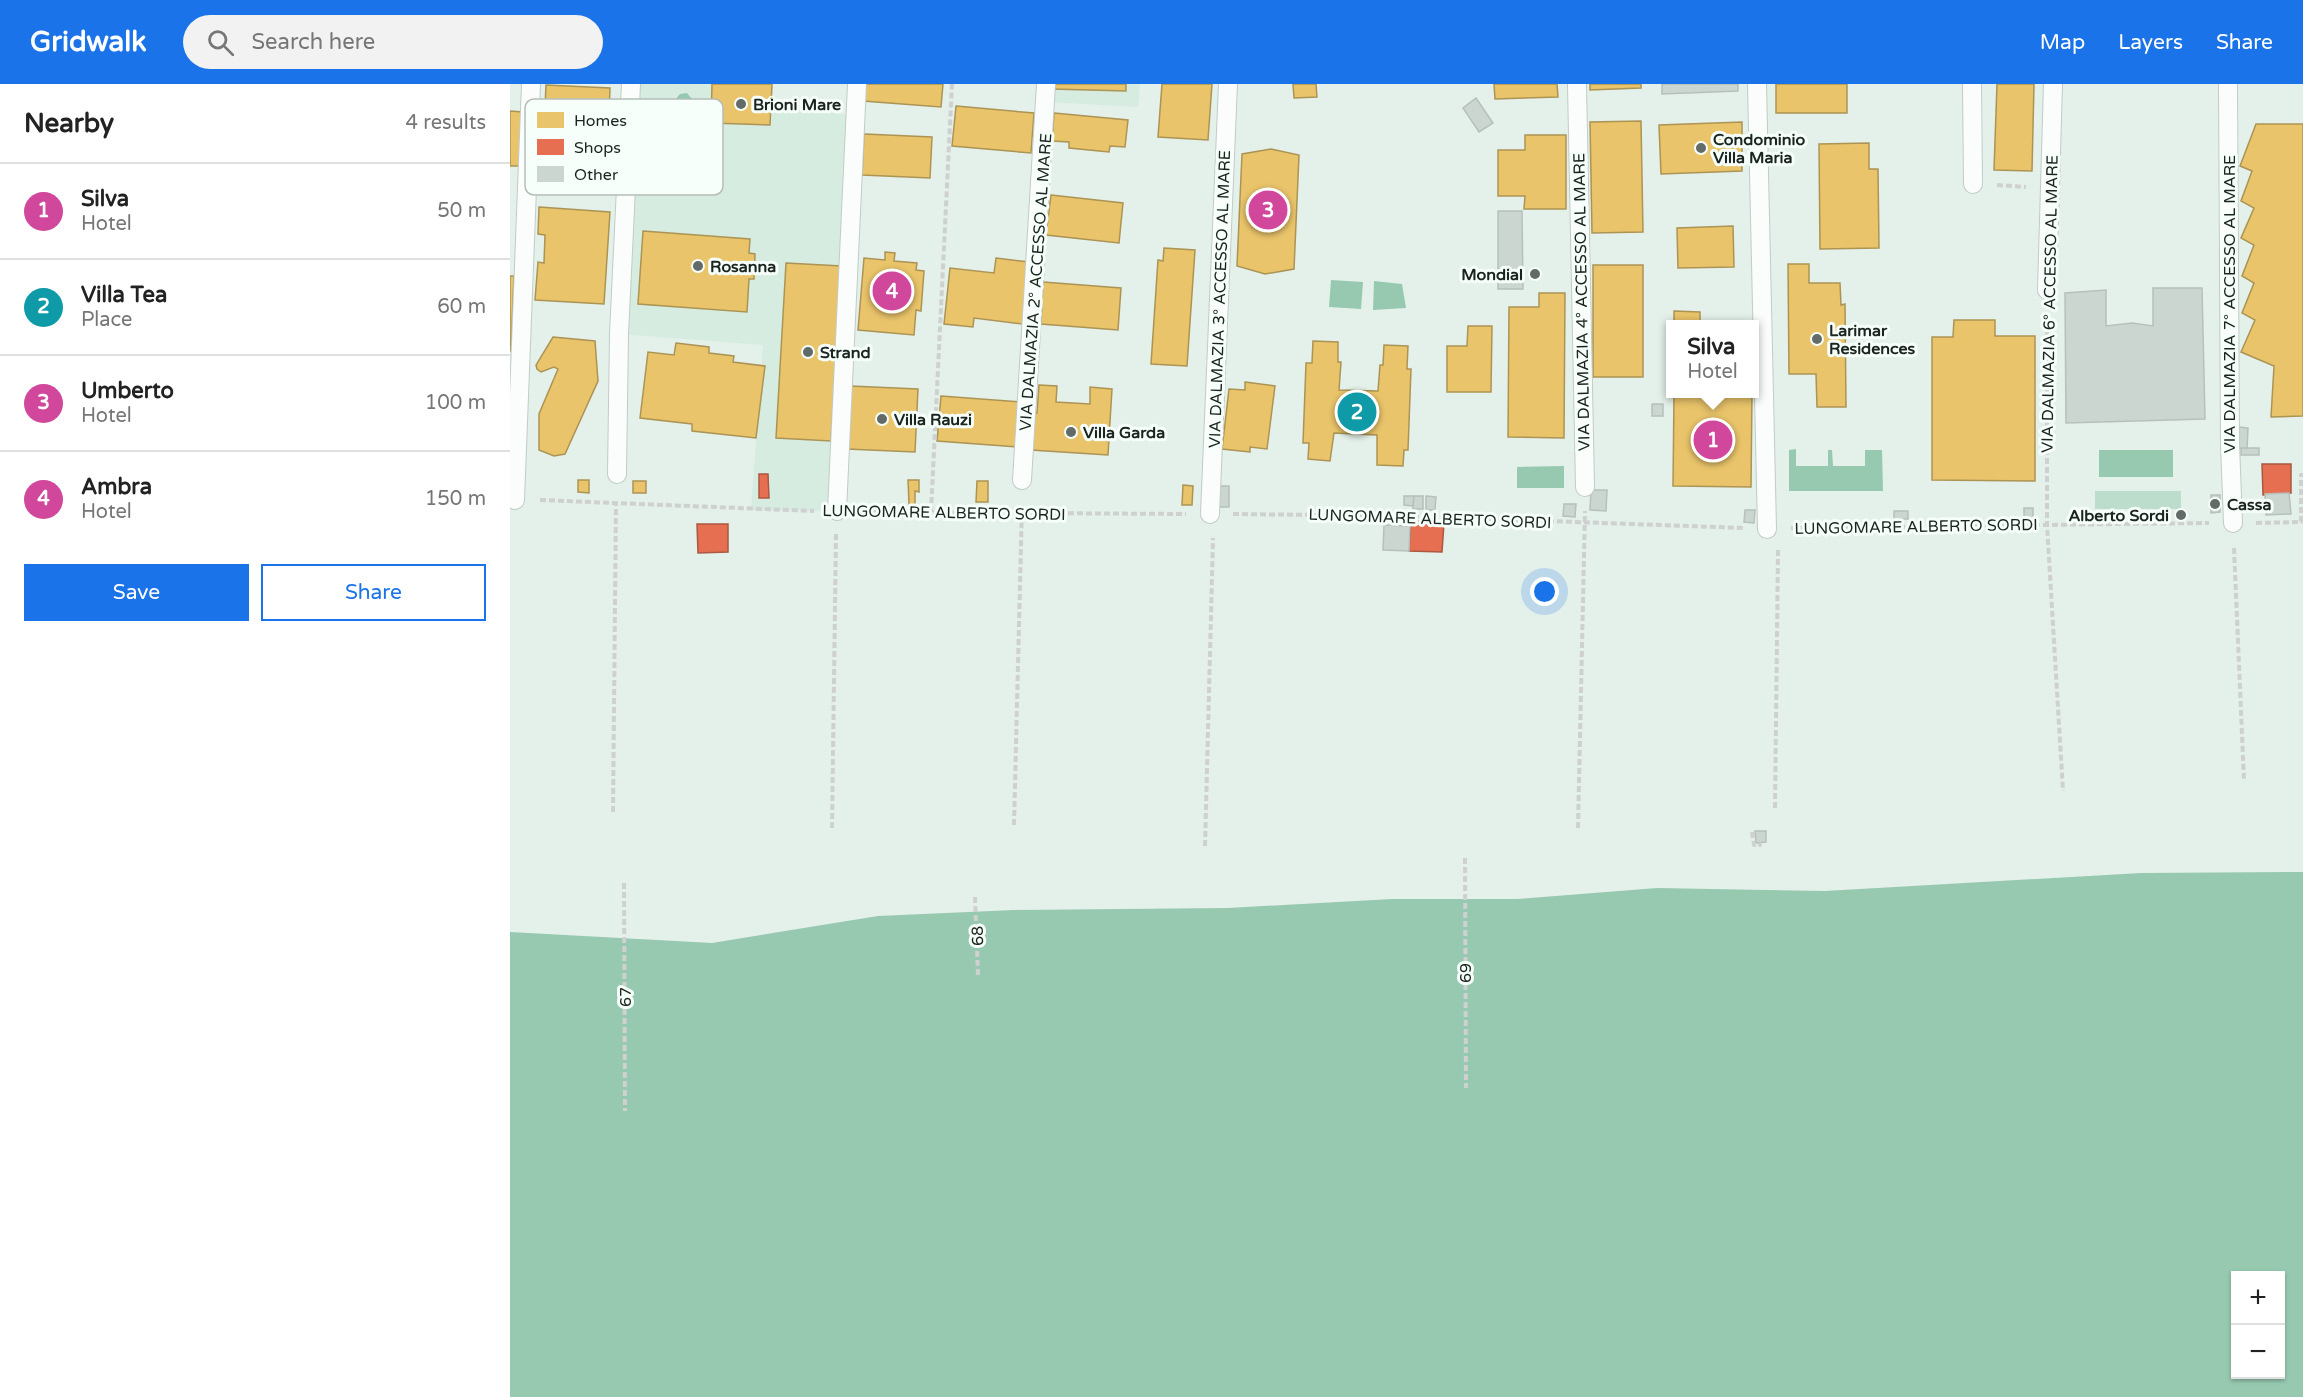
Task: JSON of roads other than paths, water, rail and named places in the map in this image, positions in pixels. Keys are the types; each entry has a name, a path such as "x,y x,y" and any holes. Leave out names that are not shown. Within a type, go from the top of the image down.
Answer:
{"lane":[{"path":"530,99 531,84"},
{"path":"630,99 631,84"},
{"path":"837,511 857,84"},
{"name":"VIA DALMAZIA 2° ACCESSO AL MARE","path":"1022,480 1046,84"},
{"name":"VIA DALMAZIA 3° ACCESSO AL MARE","path":"1212,514 1228,84"},
{"name":"VIA DALMAZIA 4° ACCESSO AL MARE","path":"1577,84 1584,487"},
{"path":"1757,84 1772,529"},
{"path":"1972,84 1973,184"},
{"name":"VIA DALMAZIA 6° ACCESSO AL MARE","path":"2047,290 2053,84"},
{"name":"VIA DALMAZIA 7° ACCESSO AL MARE","path":"2228,84 2230,433 2233,523"},
{"path":"515,500 527,195"},
{"path":"617,474 619,334 626,195"}],"place":[{"name":"Brioni Mare","path":"741,104"},
{"name":"Condominio Villa Maria","path":"1701,148"},
{"name":"Umberto","path":"1268,210"},
{"name":"Rosanna","path":"698,266"},
{"name":"Mondial","path":"1535,274"},
{"name":"Ambra","path":"892,291"},
{"name":"Larimar Residences","path":"1817,339"},
{"name":"Strand","path":"808,352"},
{"name":"Villa Tea","path":"1357,412"},
{"name":"Villa Rauzi","path":"882,419"},
{"name":"Villa Garda","path":"1071,432"},
{"name":"Silva","path":"1713,440"},
{"name":"Cassa","path":"2215,504"},
{"name":"Alberto Sordi","path":"2181,515"}]}
